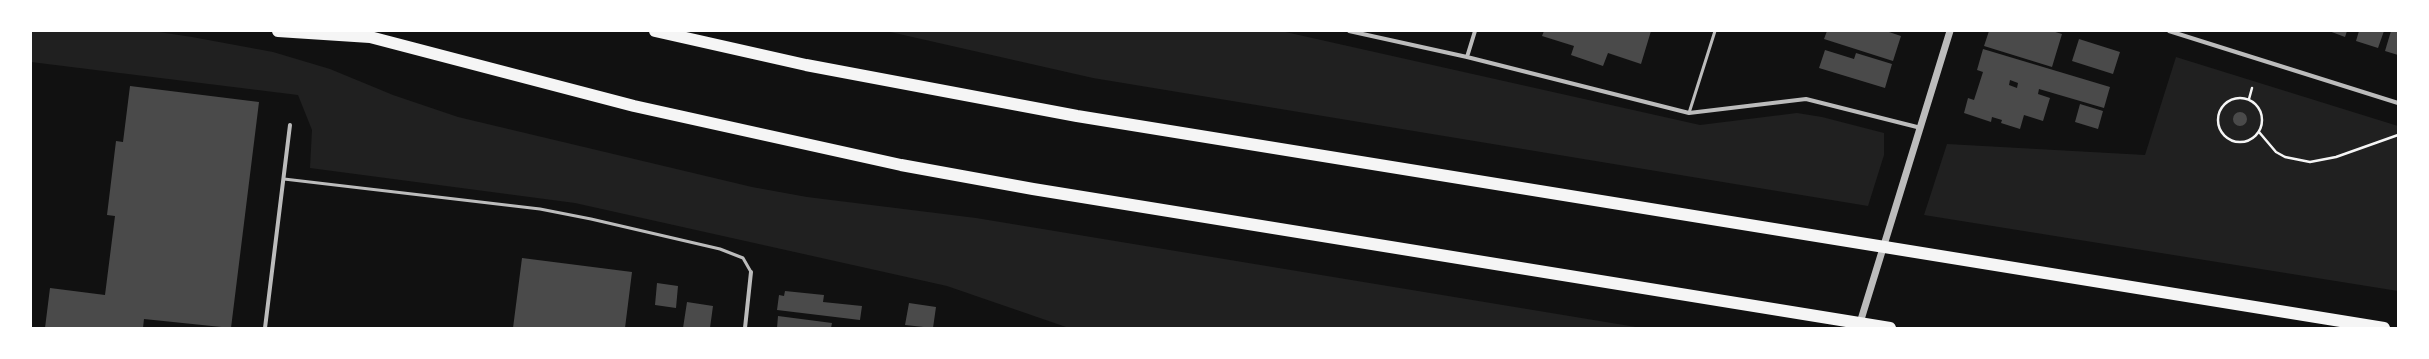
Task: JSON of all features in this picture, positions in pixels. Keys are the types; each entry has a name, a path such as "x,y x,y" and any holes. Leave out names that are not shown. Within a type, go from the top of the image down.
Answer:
{"highway":[{"path":"278,31 370,37"},
{"path":"351,31 634,106 901,165 1033,189 1890,328"},
{"path":"655,31 806,65 1077,116 2384,328"}],"street":[{"path":"1349,31 1467,57 1689,113 1806,99 1921,128"},
{"path":"1467,57 1475,31"},
{"path":"1858,328 1950,31"},
{"path":"2169,31 2398,103"},
{"path":"266,328 290,126"},
{"path":"745,328 751,272"}],"lane":[{"path":"1689,113 1715,31"},
{"path":"284,179 540,209 591,219 720,249 743,258 751,272"}],"path":[{"path":"2249,99 2252,88"},
{"path":"2237,97 2249,99 2259,108 2262,113 2262,126 2259,132 2247,141 2240,142 2226,137 2218,125 2218,117 2224,104 2237,97"},
{"path":"2259,132 2276,152 2291,159 2310,162 2336,158 2398,135"}],"shaded area":[{"path":"31,31 152,31 192,37 273,52 330,69 393,95 458,117 752,187 807,197 976,218 1642,328 1069,328 947,286 575,203 310,168 312,130 298,95 31,62"},
{"path":"886,31 1281,31 1700,125 1797,113 1822,117 1884,133 1884,155 1868,206 1093,78"},
{"path":"2176,57 2398,126 2398,291 1924,215 1947,144 2145,155"}],"building":[{"path":"1544,31 1651,31 1641,64 1608,53 1603,66 1571,55 1574,46 1542,36"},
{"path":"1827,31 1886,31 1901,36 1893,61 1824,39"},
{"path":"1989,31 2052,31 2062,34 2052,67 1984,46"},
{"path":"2329,31 2347,31 2345,37"},
{"path":"2359,31 2384,31 2378,48 2356,41"},
{"path":"2391,31 2398,31 2398,55 2385,51"},
{"path":"2079,39 2120,52 2113,74 2072,61"},
{"path":"1983,49 2110,87 2104,108 2039,89 2038,94 2050,98 2043,121 2024,115 2020,129 2001,123 2002,120 1992,117 1991,122 1964,113 1968,98 1974,100 1983,72 1977,70","holes":["2010,80 2018,83 2017,88 2009,85"]},
{"path":"1825,50 1854,59 1856,53 1892,64 1885,88 1819,68"},
{"path":"130,86 259,102 231,328 144,319 143,328 45,328 50,288 105,295 115,216 107,215 116,141 123,142"},
{"path":"2080,104 2103,111 2098,129 2075,122"},
{"path":"2237,112 2243,112 2247,116 2247,122 2243,126 2237,126 2233,122 2233,116"},
{"path":"522,258 632,272 625,328 513,328"},
{"path":"657,283 678,286 676,308 655,305"},
{"path":"785,291 824,295 823,302 862,306 860,320 777,310 779,295 784,296"},
{"path":"687,302 713,306 710,328 683,328"},
{"path":"909,303 936,307 933,328 905,325"},
{"path":"778,316 832,323 831,328 777,328"}]}
